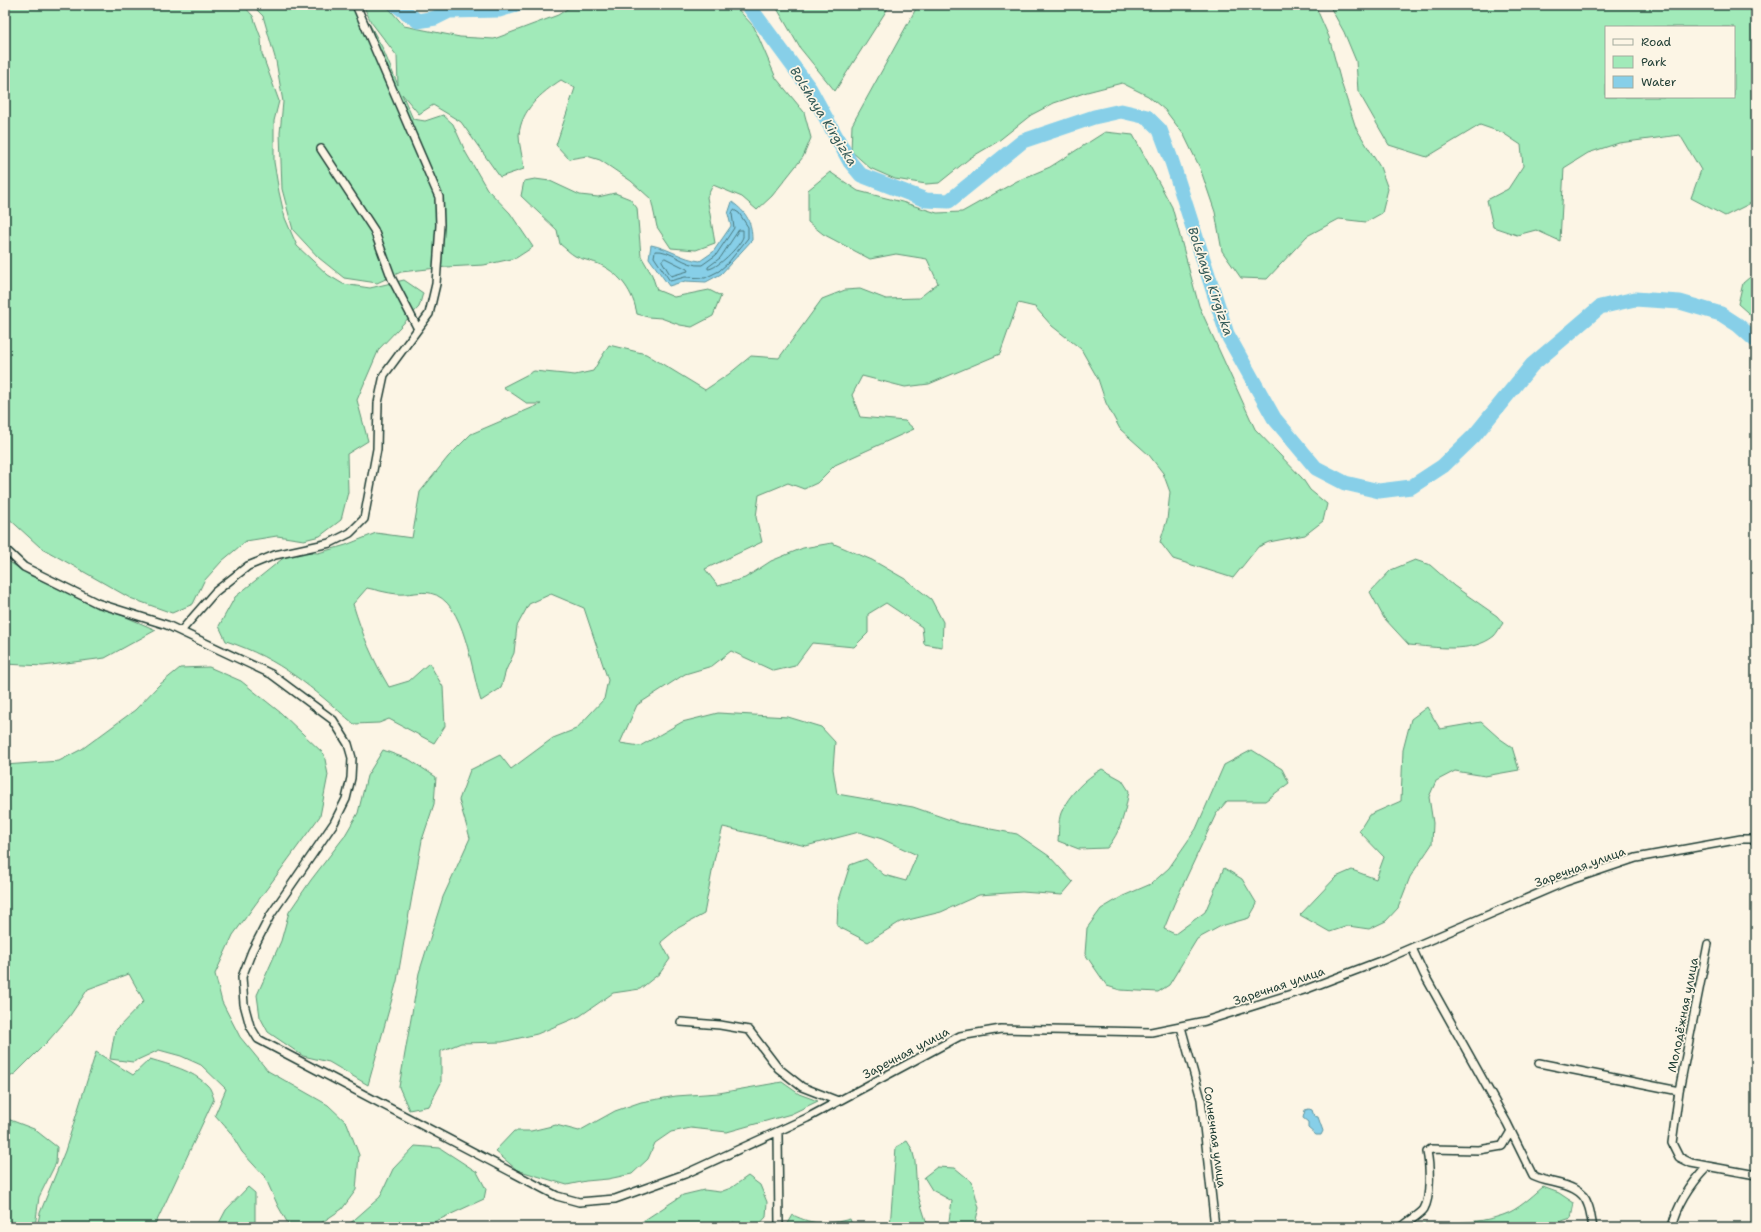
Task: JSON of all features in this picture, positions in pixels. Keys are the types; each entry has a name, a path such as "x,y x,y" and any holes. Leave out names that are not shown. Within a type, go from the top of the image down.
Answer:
{"street":[{"path":"181,631 215,592 248,566 275,555 330,542 350,533 364,519 377,448 378,403 384,375 399,352 429,314 436,284 440,225 439,197 356,5"},
{"path":"321,150 374,230 392,279 418,329"},
{"name":"Заречная улица","path":"5,549 24,567 97,603 167,625 271,674 314,708 333,720 348,744 352,758 351,778 346,799 334,822 270,916 252,951 242,977 244,1004 250,1026 258,1039 557,1196 579,1202 615,1199 685,1174 778,1133 960,1036 1001,1029 1151,1032 1181,1027 1243,1010 1304,990 1412,948 1565,882 1636,858 1734,840 1756,839"},
{"name":"Молодёжная улица","path":"1708,944 1679,1091 1672,1143 1679,1157 1691,1163 1756,1175"},
{"path":"1412,948 1450,1022 1511,1131 1533,1176 1570,1187 1581,1194 1588,1204 1593,1227"},
{"path":"681,1022 720,1025 748,1030 778,1068 802,1087 838,1101"},
{"name":"Солнечная улица","path":"1181,1027 1201,1099 1215,1227"},
{"name":"Молодёжная улица","path":"1539,1063 1679,1091"},
{"path":"1402,1227 1424,1210 1429,1190 1429,1160 1427,1152 1431,1149 1479,1150 1502,1146 1511,1131"},
{"path":"778,1133 779,1227"},
{"path":"1672,1227 1676,1213 1687,1192 1707,1167"}],"green space":[{"path":"5,5 243,5 253,16 261,38 262,54 279,101 274,121 274,162 285,218 297,246 328,275 343,284 370,288 404,280 423,293 419,307 379,349 357,400 368,441 347,454 348,492 341,520 320,536 304,540 277,536 246,541 222,561 204,581 193,604 172,613 130,598 40,547 5,515"},
{"path":"252,5 359,5 382,47 398,85 397,56 371,22 363,5 386,5 404,26 460,37 494,39 558,15 573,5 734,5 754,27 776,78 804,112 811,138 803,157 772,196 757,210 742,197 713,185 707,197 715,243 696,250 671,248 657,227 651,199 631,181 600,160 587,156 569,159 556,145 575,88 561,80 533,103 524,118 519,135 524,169 500,177 461,122 433,105 419,114 402,94 413,119 425,121 443,115 453,124 466,153 487,189 510,213 533,247 516,258 484,265 446,267 401,272 377,283 344,278 319,258 293,230 282,189 280,133 283,102 276,61 263,16"},
{"path":"775,5 890,5 835,91 800,48"},
{"path":"918,5 1315,5 1329,37 1341,82 1356,128 1380,167 1388,189 1382,213 1366,222 1339,219 1307,236 1267,279 1241,278 1222,251 1215,212 1200,168 1184,135 1165,110 1148,96 1122,83 1087,92 1054,103 1031,115 997,142 970,158 939,183 926,184 895,179 870,168 851,151 852,125"},
{"path":"1329,5 1756,5 1756,208 1751,203 1725,216 1691,198 1701,170 1680,135 1619,143 1588,153 1564,168 1560,241 1536,230 1517,235 1493,227 1487,200 1508,189 1523,166 1521,145 1503,133 1480,125 1427,157 1389,145 1358,91 1356,61 1344,32"},
{"path":"1105,132 1133,135 1172,207 1199,306 1255,429 1302,478 1310,490 1327,504 1323,521 1305,535 1269,542 1258,547 1233,578 1173,559 1160,542 1167,520 1170,492 1163,473 1149,455 1120,429 1106,403 1098,379 1081,349 1052,326 1035,307 1018,303 1000,354 929,384 905,387 862,376 852,395 860,417 905,421 914,429 835,465 817,483 804,489 788,483 759,495 756,517 762,542 705,569 718,586 745,578 771,561 803,548 832,543 872,560 905,579 931,599 943,622 942,647 924,644 922,627 886,603 868,614 868,633 854,647 812,643 795,666 774,671 731,651 712,666 685,674 637,705 620,743 640,746 682,722 718,713 788,717 821,727 835,742 833,769 837,794 913,807 959,823 1017,834 1049,856 1073,882 1062,895 1022,892 979,895 941,912 900,922 868,942 837,926 838,903 850,865 866,859 884,875 906,881 917,855 882,839 859,832 806,846 723,827 715,856 704,914 678,928 661,942 670,959 660,973 640,989 613,993 580,1016 537,1034 502,1042 461,1043 441,1051 441,1083 429,1106 409,1110 399,1087 419,973 443,897 470,838 459,800 470,770 500,755 511,769 553,738 576,729 604,699 608,680 584,608 551,594 529,604 517,626 514,653 506,670 501,688 481,701 470,656 459,623 452,609 442,599 430,593 422,592 397,594 367,588 353,604 368,647 389,687 409,681 429,663 443,687 445,726 434,743 389,719 379,723 354,724 310,687 280,666 246,648 226,641 219,626 235,597 292,551 318,553 346,545 376,533 412,538 420,492 448,457 471,434 541,404 528,404 503,387 534,371 575,375 593,371 609,345 646,354 705,390 729,374 751,356 779,358 822,299 845,290 860,289 886,299 919,298 938,283 927,259 896,254 870,259 823,234 808,222 808,190 830,172 858,191 902,202 937,213 962,212 1017,181 1050,167"},
{"path":"535,179 550,181 580,195 598,197 615,193 630,199 637,208 641,256 652,275 657,290 674,297 709,290 721,296 713,316 692,327 680,325 661,318 637,314 629,291 620,279 601,265 573,255 560,244 557,230 521,196 524,181"},
{"path":"1756,272 1756,320 1738,304 1743,283"},
{"path":"5,559 29,575 156,630 105,658 43,666 5,664"},
{"path":"1415,560 1430,565 1454,586 1497,616 1503,623 1494,636 1485,642 1464,647 1442,648 1409,645 1384,618 1370,592 1391,570"},
{"path":"209,667 241,681 281,713 324,754 328,775 320,816 233,935 215,974 222,1002 240,1037 268,1071 328,1105 347,1123 359,1155 356,1190 342,1209 315,1227 290,1227 278,1206 265,1177 242,1152 230,1132 215,1115 226,1089 201,1065 181,1056 159,1050 133,1062 110,1059 115,1031 144,1001 129,974 88,989 69,1017 48,1041 16,1073 5,1080 5,765 59,761 82,749 135,710 159,685 180,668"},
{"path":"1427,707 1440,729 1481,722 1512,747 1519,770 1485,776 1455,771 1436,781 1429,797 1433,823 1432,844 1410,877 1398,908 1386,921 1369,929 1348,926 1330,932 1300,915 1336,877 1352,870 1376,879 1384,857 1359,831 1369,815 1401,801 1403,750 1411,719"},
{"path":"383,750 410,760 436,777 434,804 422,840 397,981 368,1085 329,1062 303,1056 268,1032 260,1017 257,995 281,941 289,912 344,837 358,813 367,776"},
{"path":"1252,750 1282,769 1289,783 1265,801 1227,801 1216,814 1164,929 1175,934 1205,912 1224,868 1242,879 1257,904 1249,918 1221,926 1197,939 1169,985 1158,992 1120,990 1107,986 1085,954 1087,928 1101,909 1123,896 1151,884 1169,868 1196,829 1224,765"},
{"path":"1102,769 1122,780 1129,791 1122,821 1112,842 1107,848 1079,849 1058,841 1059,819 1064,806 1078,788"},
{"path":"96,1052 133,1075 150,1059 188,1072 195,1075 208,1086 214,1099 154,1227 37,1227 40,1213 65,1151"},
{"path":"782,1082 799,1094 818,1101 791,1114 727,1132 691,1128 671,1132 655,1143 648,1159 632,1174 567,1185 517,1170 495,1151 514,1131 531,1131 556,1125 579,1131 615,1111 641,1102 676,1096 719,1093"},
{"path":"5,1118 34,1129 57,1147 56,1163 39,1197 35,1227 5,1227"},
{"path":"907,1141 912,1149 915,1161 917,1192 928,1227 890,1227 896,1147"},
{"path":"415,1146 440,1148 477,1172 486,1189 484,1199 423,1227 346,1227 380,1197 393,1169"},
{"path":"937,1167 955,1168 972,1182 979,1208 974,1227 948,1227 952,1201 932,1190 924,1177"},
{"path":"748,1176 760,1185 767,1202 766,1217 757,1227 746,1227 733,1222 729,1227 636,1227 683,1195 704,1190 720,1192 731,1188"},
{"path":"248,1187 255,1193 255,1227 217,1227 226,1210"},
{"path":"1543,1187 1559,1193 1574,1203 1571,1218 1559,1222 1556,1227 1414,1227 1417,1224 1471,1222 1503,1215 1519,1207"},
{"path":"793,1215 807,1221 821,1223 850,1219 853,1227 786,1227"}],"water":[{"path":"732,202 748,218 752,240 721,274 706,282 685,281 669,286 649,258 651,245 663,248 693,260 700,261 713,252 731,226 728,214"},
{"path":"1305,1110 1312,1110 1314,1116 1318,1117 1323,1131 1321,1135 1316,1135 1308,1128 1308,1122 1303,1118"}],"waterway":[{"name":"Bolshaya Kirgizka","path":"396,5 418,21 435,18 449,11 499,10 516,5"},
{"name":"Bolshaya Kirgizka","path":"748,5 810,89 850,162 861,175 926,200 949,201 1023,141 1094,117 1121,111 1147,117 1160,130 1172,162 1227,334 1274,418 1316,468 1345,483 1379,491 1411,487 1443,466 1474,436 1532,365 1600,307 1635,299 1680,302 1721,314 1738,325 1756,341"}]}
